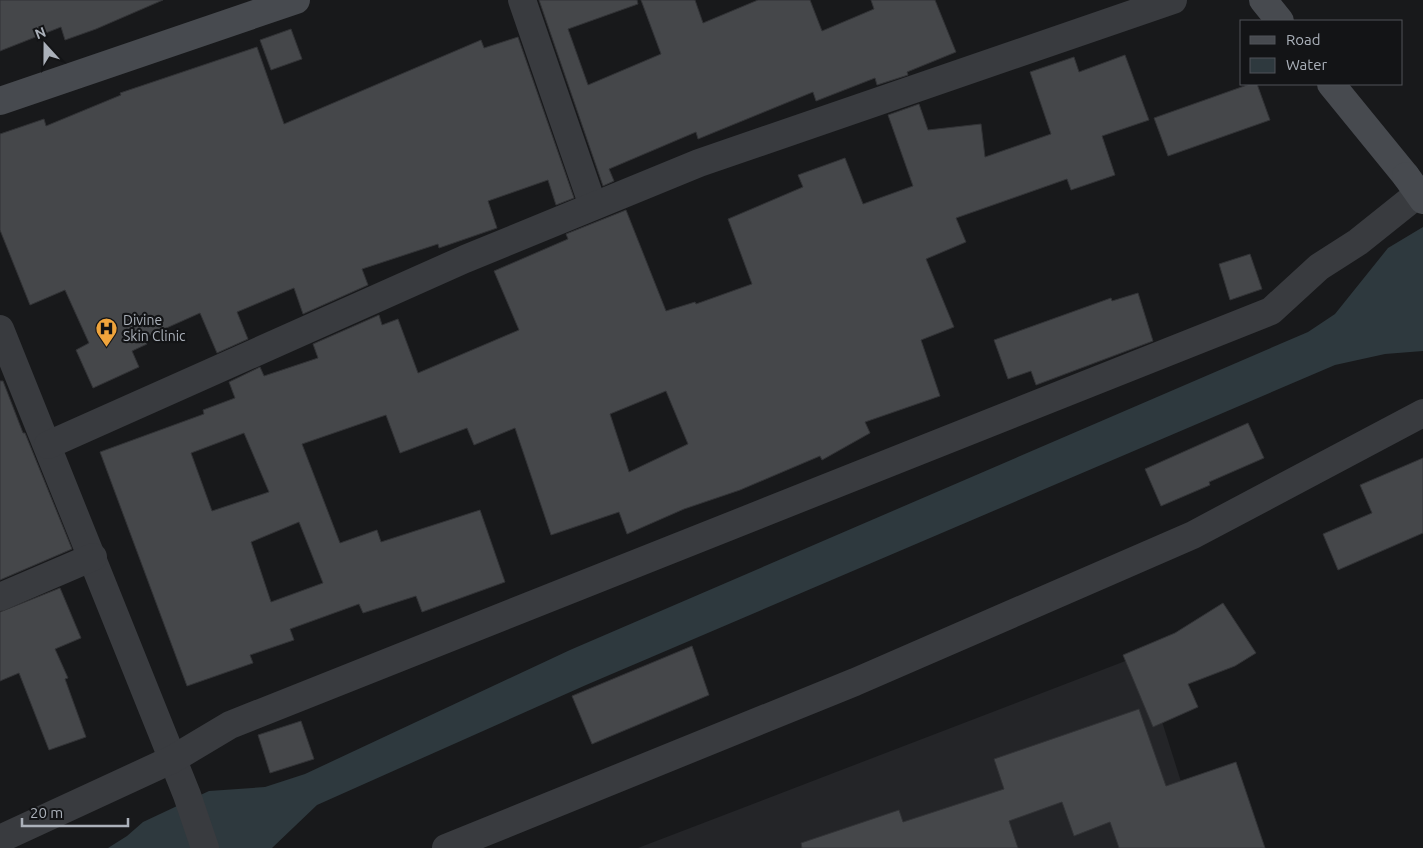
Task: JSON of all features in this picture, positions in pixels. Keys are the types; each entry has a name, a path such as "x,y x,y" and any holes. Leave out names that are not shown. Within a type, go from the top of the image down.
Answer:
{"main road":[{"path":"0,101 296,0"},
{"path":"1263,0 1279,20"},
{"path":"1332,85 1414,183 1423,200"}],"street":[{"path":"522,0 594,206"},
{"path":"48,445 465,259 699,163 1173,0"},
{"path":"0,839 173,759 230,725 1271,311 1319,267 1358,242 1414,183"},
{"path":"0,329 173,759 205,848"},
{"path":"446,848 855,682 1193,535 1423,414"},
{"path":"0,597 93,557"}],"shaded area":[{"path":"1141,655 1202,848 638,848"}],"water":[{"path":"1423,227 1423,351 1385,354 1335,365 586,685 317,805 272,848 108,848 127,836 143,822 209,791 265,787 305,774 570,650 1308,332 1335,314 1388,248"}],"building":[{"path":"0,0 163,0 96,29 65,40 61,27 0,51"},
{"path":"539,0 637,0 638,4 568,29 588,85 661,54 641,0 695,0 703,23 758,0 810,0 822,31 874,9 871,0 935,0 956,52 907,72 908,75 877,85 875,78 816,101 813,92 698,139 696,132 609,169 614,181 603,186"},
{"path":"291,29 302,59 271,70 260,40"},
{"path":"518,37 574,198 556,205 548,180 488,201 497,228 439,248 438,244 362,269 368,285 303,314 294,288 237,312 248,339 217,353 200,313 144,338 147,344 132,351 139,367 93,388 76,350 89,343 65,290 30,305 0,230 0,134 44,119 46,126 121,95 120,93 257,47 284,124 481,40 484,48"},
{"path":"1125,55 1149,120 1102,136 1115,175 1071,190 1067,179 956,218 966,242 926,259 954,327 921,340 940,396 865,422 870,433 822,460 820,456 740,490 684,509 627,534 619,512 551,535 515,428 474,445 467,428 400,453 386,415 302,444 340,543 377,530 381,542 480,510 505,582 422,612 416,596 363,613 359,604 290,629 294,640 250,655 253,663 187,686 100,452 204,414 203,410 235,398 229,382 260,367 264,376 318,358 313,344 379,315 382,325 398,319 418,373 519,330 494,271 568,239 566,234 626,210 666,311 695,302 696,304 752,284 728,219 803,187 798,175 845,158 863,204 913,186 888,115 919,104 928,130 981,124 985,157 1051,134 1030,72 1074,57 1079,72","holes":["666,391 688,444 629,472 610,414","244,433 269,492 212,511 191,453","299,522 323,583 271,602 251,542"]},
{"path":"1247,85 1257,85 1270,120 1168,156 1154,118"},
{"path":"1250,254 1262,289 1230,300 1219,264"},
{"path":"1138,293 1153,341 1036,385 1031,371 1008,379 994,340 1111,298 1112,301"},
{"path":"0,381 3,381 72,549 0,580"},
{"path":"1248,423 1264,458 1209,482 1210,485 1161,506 1145,469"},
{"path":"1423,458 1423,533 1338,570 1323,534 1372,513 1360,485"},
{"path":"60,588 81,638 55,649 68,678 65,679 86,737 49,750 19,673 0,681 0,612"},
{"path":"1223,603 1256,653 1235,666 1188,684 1198,707 1153,727 1123,655 1175,633"},
{"path":"692,646 709,695 592,744 572,696"},
{"path":"1139,709 1166,786 1236,762 1265,848 1119,848 1110,822 1074,836 1062,802 1009,821 1018,848 802,848 801,843 899,810 903,822 1004,789 994,759"},
{"path":"301,721 314,759 270,773 258,735"}],"place":[{"name":"Divine Skin Clinic","path":"107,347"}]}
